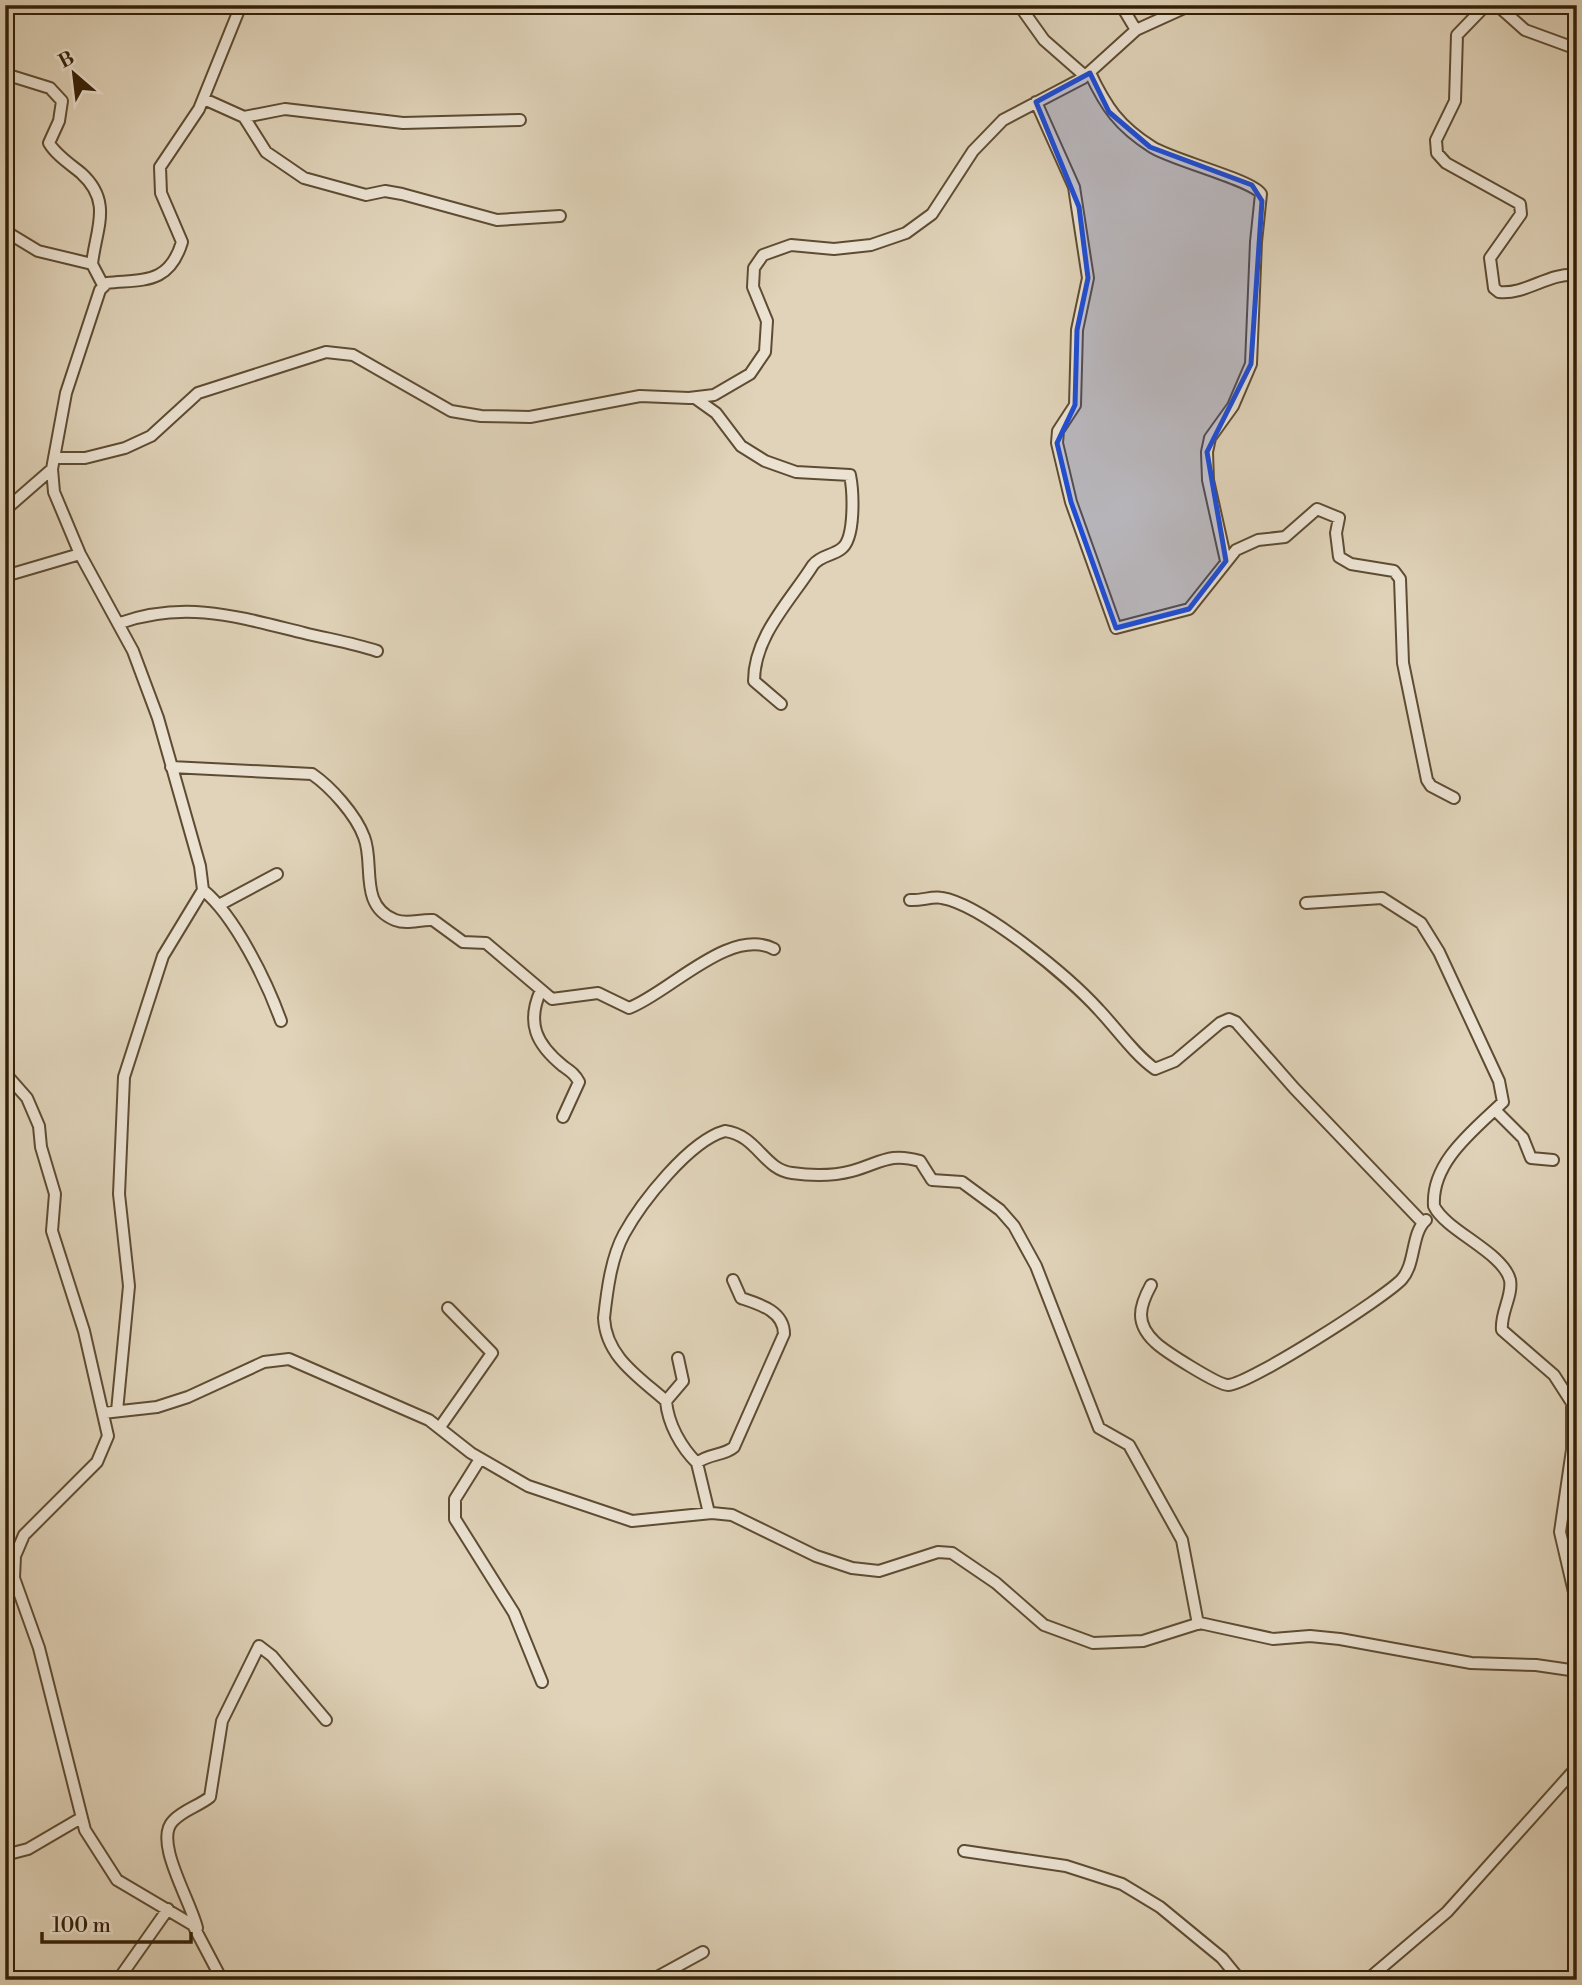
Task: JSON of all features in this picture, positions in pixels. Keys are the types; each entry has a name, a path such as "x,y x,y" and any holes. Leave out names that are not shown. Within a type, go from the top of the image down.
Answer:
{"street":[{"path":"103,285 150,280 165,271 178,255 182,242 180,233 161,193 158,176 167,155 204,99 241,5"},
{"path":"1019,5 1044,40 1088,75 1109,113 1150,146 1252,185 1261,194 1255,242 1251,364 1233,406 1210,438 1207,452 1208,480 1226,561"},
{"path":"1121,5 1136,30"},
{"path":"5,510 53,464 136,444 158,430 198,393 326,352 353,355 440,405 468,415 530,417 640,396 695,398 714,395 737,384 762,360 767,321 755,295 753,273 763,255 781,247 834,248 871,245 906,233 932,214 986,135 1003,120 1088,75 1136,30 1191,5"},
{"path":"1486,5 1457,35 1455,101 1436,140 1437,153 1446,163 1520,204 1521,214 1490,258 1494,288 1499,292 1535,286 1560,274 1577,275"},
{"path":"1497,5 1525,30 1577,49"},
{"path":"5,74 50,88 62,102 59,121 49,144 93,185 100,199 92,264 103,285 66,393 53,464 54,492 80,554 120,623 150,695 201,866 203,890 163,956 124,1077 119,1194 129,1286 117,1411"},
{"path":"204,99 244,117 266,152 303,178 366,195 385,191 402,194 497,219 561,216"},
{"path":"1036,102 1074,187 1088,278 1077,330 1074,405 1058,431 1057,443 1071,502 1116,628 1189,609 1200,600 1226,561 1249,543 1291,534 1310,512 1321,509 1339,518 1336,552 1343,561 1394,570 1398,574 1403,663 1427,780 1431,786 1454,798"},
{"path":"244,117 285,109 403,123 520,120"},
{"path":"5,231 37,251 92,264"},
{"path":"695,398 716,413 734,440 765,461 796,472 850,475 853,505 847,541 841,550 818,559 813,565 772,625 760,650 754,681 781,704"},
{"path":"5,576 80,554"},
{"path":"120,623 151,614 196,610 264,622 377,651"},
{"path":"171,767 312,774 341,803 364,837 368,888 388,916 407,922 433,920 463,942 486,943 552,999 597,993 629,1008 724,951 750,944 764,944 774,949"},
{"path":"219,905 277,874"},
{"path":"203,890 219,905 261,973 281,1021"},
{"path":"910,900 942,898 990,919 1058,971 1090,1000 1155,1069 1175,1061 1220,1023 1229,1019 1236,1022 1294,1088 1423,1223"},
{"path":"1306,903 1382,898 1421,923 1439,952 1499,1082 1503,1102 1449,1157 1440,1175 1434,1200 1438,1214 1471,1239 1507,1275 1510,1286 1502,1330 1554,1376 1567,1392 1574,1412 1575,1450 1560,1532 1577,1605"},
{"path":"541,990 533,1014 537,1039 553,1058 575,1074 579,1082 563,1117"},
{"path":"5,1073 27,1098 39,1126 41,1147 55,1194 52,1231 84,1331 108,1436 102,1455 24,1535 15,1556 11,1585 39,1648 81,1818 110,1872 123,1884 187,1920 197,1931"},
{"path":"1495,1110 1522,1138 1531,1158 1553,1160"},
{"path":"709,1513 697,1463 683,1448 666,1401 617,1356 605,1331 604,1318 624,1235 664,1181 687,1156 725,1131 745,1137 779,1169 794,1174 835,1175 895,1156 920,1161 932,1180 962,1182 1000,1210 1014,1226 1036,1266 1096,1423 1103,1433 1129,1445 1182,1540 1198,1624"},
{"path":"1151,1285 1140,1310 1141,1325 1146,1333 1162,1348 1222,1383 1232,1385 1295,1351 1391,1289 1405,1273 1423,1223 1438,1214"},
{"path":"697,1463 706,1456 728,1452 734,1447 784,1334 778,1317 763,1305 741,1298 733,1280"},
{"path":"440,1427 492,1353 448,1308"},
{"path":"666,1401 683,1381 678,1358"},
{"path":"103,1413 146,1409 182,1399 264,1362 289,1360 405,1408 440,1427 480,1459 528,1486 628,1520 709,1513 742,1518 816,1556 852,1568 879,1571 939,1552 952,1553 996,1583 1044,1625 1093,1643 1143,1642 1198,1624 1273,1639 1310,1636 1340,1639 1471,1663 1536,1665 1577,1671"},
{"path":"480,1459 455,1499 455,1519 516,1617 542,1682"},
{"path":"222,1980 197,1931 188,1897 167,1852 165,1835 168,1826 177,1817 209,1797 222,1721 259,1646 272,1656 326,1720"},
{"path":"1367,1980 1447,1912 1577,1768"},
{"path":"5,1855 28,1849 81,1818"},
{"path":"964,1851 1066,1866 1122,1884 1160,1907 1222,1958 1240,1980"},
{"path":"118,1980 168,1909"},
{"path":"652,1980 703,1952"}],"highlighted area":[{"path":"1090,73 1109,112 1150,147 1252,185 1262,201 1251,364 1207,452 1226,561 1189,609 1116,628 1071,502 1057,443 1075,405 1077,330 1088,278 1079,207 1036,102"}]}
